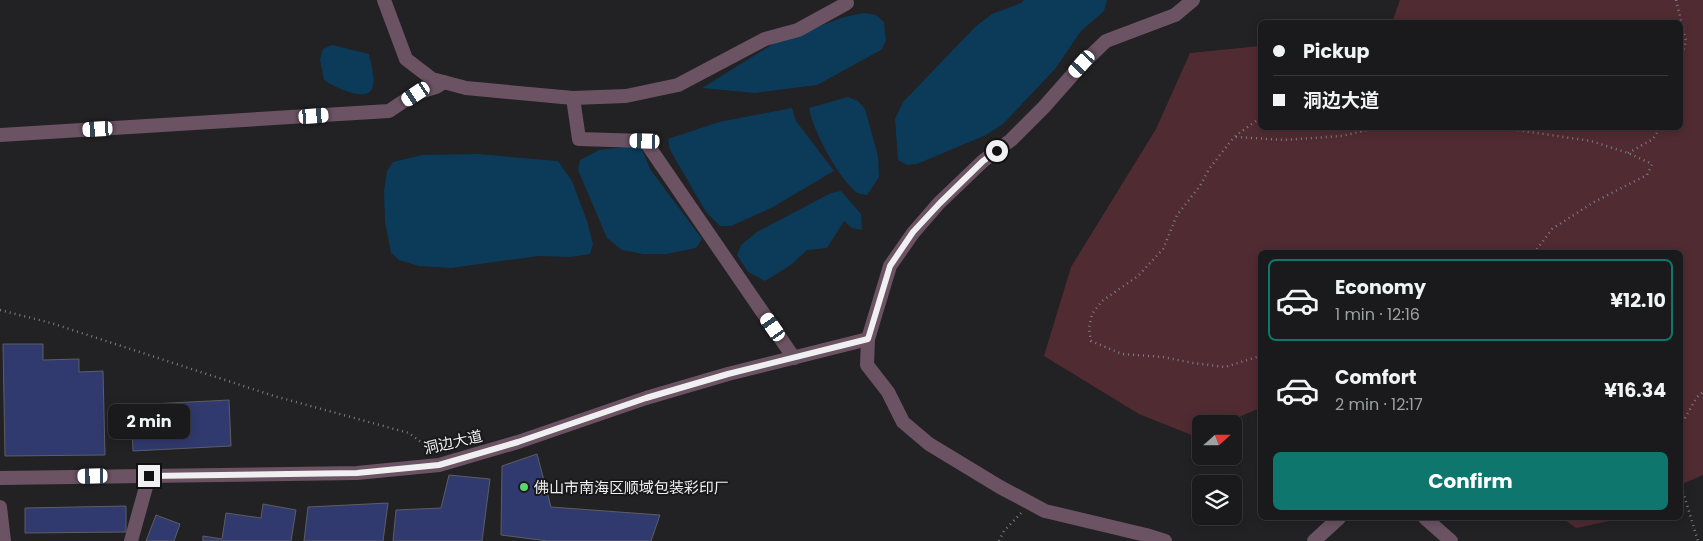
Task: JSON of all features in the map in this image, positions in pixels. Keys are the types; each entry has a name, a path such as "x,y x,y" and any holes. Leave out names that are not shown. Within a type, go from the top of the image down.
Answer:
{"street":[{"path":"384,0 406,59 432,79 466,88 573,98 626,96 678,85 765,38 798,30 847,3"},
{"path":"1165,541 1146,534 1045,511 1000,487 929,444 903,422 888,392 867,365 868,339 890,266 913,232 940,203 983,161 1011,140 1106,41 1175,15 1193,0"},
{"path":"0,134 389,111 416,94 444,82"},
{"path":"573,98 579,139 645,141 794,358"},
{"name":"洞边大道","path":"0,478 357,473 439,465 518,442 646,398 728,374 868,339"},
{"path":"131,541 149,476"},
{"path":"0,508 4,541"},
{"path":"1314,541 1337,520"},
{"path":"1427,520 1451,541"}],"path":[{"path":"1676,0 1681,20"},
{"path":"1683,29 1686,41 1683,51"},
{"path":"1258,119 1234,137 1209,169 1200,186 1177,215 1163,249 1138,276 1102,301 1092,314 1088,328 1092,341 1122,354 1163,357 1193,364 1225,367 1258,357"},
{"path":"1234,137 1284,140 1342,136 1368,130"},
{"path":"1517,130 1591,141 1628,153 1652,164 1647,174 1594,202 1552,229 1536,250"},
{"path":"1628,153 1653,139 1659,130"},
{"path":"0,310 52,323 274,396 409,433 429,448 439,465"},
{"path":"1683,422 1697,397 1703,392"},
{"path":"1683,492 1698,541"},
{"path":"1000,541 1004,531 1023,510 1027,502"}],"shaded area":[{"path":"1400,0 1703,0 1703,475 1683,484 1683,250 1258,250 1258,409 1242,416 1192,415 1192,435 1139,414 1044,356 1071,267 1156,129 1190,53 1258,46 1258,130 1683,130 1683,20 1393,20"},
{"path":"1565,520 1614,520 1576,528"}],"water":[{"path":"1024,0 1107,0 1104,11 1081,31 1055,69 1003,124 986,135 917,164 907,165 898,160 895,119 903,102 976,26 992,14 1021,3"},
{"path":"864,13 876,15 884,22 886,41 881,50 817,85 755,93 702,88 773,44 844,17"},
{"path":"332,45 369,54 373,70 373,86 370,91 365,94 358,94 324,80 320,60 323,49"},
{"path":"848,97 858,101 865,109 878,156 879,177 867,195 856,192 834,165 821,141 811,118 809,108"},
{"path":"792,108 796,121 834,171 771,208 731,226 720,226 706,212 670,150 668,139 719,122"},
{"path":"640,145 650,169 702,239 696,248 666,254 643,254 622,250 607,238 578,170 580,160 599,150"},
{"path":"478,154 558,161 572,181 587,221 593,244 590,254 570,257 538,256 451,268 419,266 399,260 391,253 385,222 384,191 387,171 393,162 422,155"},
{"path":"841,191 861,214 862,230 852,228 844,221 827,248 807,250 792,264 765,281 748,272 737,255 741,245 757,232 831,193"}],"building":[{"path":"3,344 43,344 43,360 79,359 79,372 103,371 105,455 5,456"},
{"path":"229,400 231,446 133,451 131,405"},
{"name":"佛山市南海区顺域包装彩印厂","path":"537,454 551,507 660,515 651,541 548,541 501,535 502,466"},
{"path":"449,475 490,479 482,541 393,541 396,510 441,508"},
{"path":"388,503 383,541 304,541 308,507"},
{"path":"263,504 296,510 291,541 203,541 203,536 222,539 226,513 261,518"},
{"path":"126,506 126,532 25,533 25,508"},
{"path":"156,515 180,524 174,541 146,541"}],"place":[{"name":"佛山市南海区顺域包装彩印厂","path":"524,487"}],"route":[{"path":"149,476 357,473 439,465 518,442 646,398 728,374 868,339 890,266 913,232 983,161 997,151"}]}
